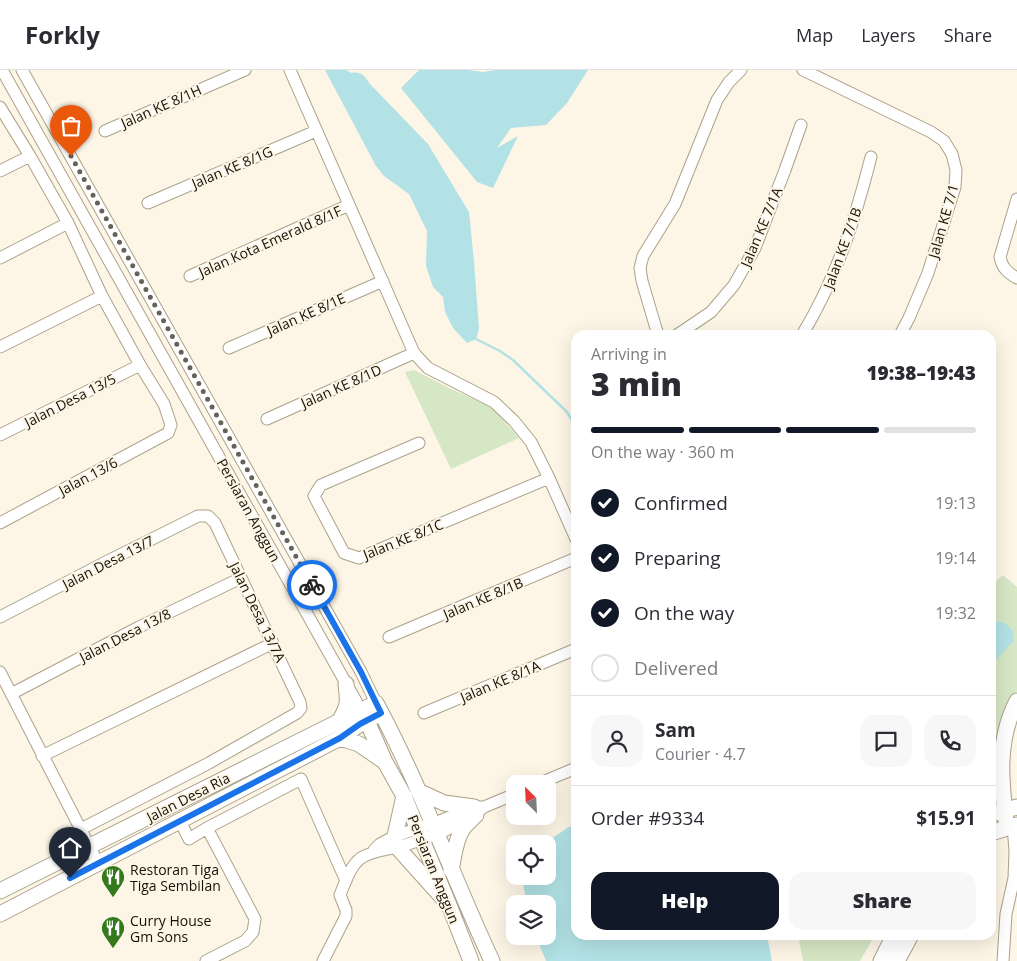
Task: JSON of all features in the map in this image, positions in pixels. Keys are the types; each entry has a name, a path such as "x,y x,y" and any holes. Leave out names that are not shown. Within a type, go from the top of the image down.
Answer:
{"main road":[{"path":"340,720 348,704 346,684"},
{"path":"996,831 1012,826 1001,809 1001,785 1003,746 1011,714 1017,701"},
{"name":"Jalan Desa Ria","path":"0,891 340,720 364,716 378,708"},
{"name":"Persiaran Anggun","path":"378,708 427,832 450,905 471,961"},
{"name":"Jalan Desa Ria","path":"0,914 340,738 360,724 364,716"},
{"name":"Persiaran Anggun","path":"364,716 385,762 411,793"},
{"path":"340,738 359,744 385,762"},
{"path":"450,905 396,842 411,793 444,803 478,810 463,828 454,854 452,870"},
{"name":"Persiaran Anggun","path":"427,832 452,870 474,924 492,961"},
{"path":"881,961 892,940"},
{"path":"897,961 908,940"}],"street":[{"name":"Persiaran Anggun","path":"2,70 364,716"},
{"name":"Persiaran Anggun","path":"22,70 361,672 378,708"},
{"name":"Jalan KE 8/1H","path":"105,131 245,70"},
{"path":"290,70 414,353 428,368 494,402 514,421 531,442 571,529"},
{"path":"657,330 642,281 640,268 643,256 675,204 717,100 729,82 741,70"},
{"name":"Jalan KE 7/1","path":"803,70 931,132 944,141 952,154 956,170 955,187 928,273 903,330"},
{"path":"0,107 68,223 102,296 140,365"},
{"name":"Jalan KE 7/1A","path":"684,330 711,312 734,286 755,248 801,125"},
{"name":"Jalan KE 8/1G","path":"148,203 316,131"},
{"path":"0,171 30,156"},
{"name":"Jalan KE 7/1B","path":"805,330 817,310 836,269 861,196 871,157"},
{"path":"1017,199 1000,257 1001,263 1008,274 1017,278"},
{"name":"Jalan Kota Emerald 8/1F","path":"190,276 350,206"},
{"path":"0,258 68,223"},
{"name":"Jalan KE 8/1E","path":"229,348 382,281"},
{"path":"0,347 102,296"},
{"name":"Jalan KE 8/1D","path":"267,419 414,353"},
{"name":"Jalan 13/6","path":"0,522 168,433 171,425 164,404 140,365"},
{"name":"Jalan Desa 13/5","path":"0,435 140,365"},
{"name":"Jalan KE 8/1C","path":"419,443 321,485 314,496 344,553 359,558 549,478"},
{"name":"Jalan Desa 13/7","path":"0,618 198,516 208,516 215,523"},
{"name":"Jalan Desa 13/7A","path":"81,829 208,763 297,713 300,708 300,702 273,643 215,523"},
{"name":"Jalan KE 8/1B","path":"389,637 571,560"},
{"name":"Jalan Desa 13/8","path":"11,694 139,627 241,578"},
{"path":"42,756 273,643"},
{"name":"Jalan KE 8/1A","path":"424,713 571,651"},
{"path":"0,672 98,864"},
{"path":"556,776 571,770"},
{"path":"180,821 189,839 301,779 346,881"},
{"path":"323,961 346,916 346,910 340,895 354,865 360,858 371,853 380,844 396,842 427,832 506,798"},
{"path":"1003,961 1006,914 1014,878 1015,851 1012,826"},
{"path":"206,961 245,942 253,932 255,919 207,828"}],"green space":[{"path":"414,370 492,407 519,438 451,469 405,372"},
{"path":"1003,575 1017,587 1017,691 1004,711 996,772 996,581"},
{"path":"799,940 872,940 860,961 803,961"}],"water":[{"path":"325,70 347,70 364,76 428,144 469,212 479,329 476,339 467,343 453,328 445,312 443,297 433,287 426,266 427,231 409,194 384,176 376,166"},
{"path":"419,70 468,70 483,72 496,70 588,70 567,103 546,125 511,128 497,148 518,136 493,188 477,182 401,88"},
{"path":"996,622 1004,622 1013,631 1014,640 996,660"},
{"path":"571,826 571,940 768,940 772,961 546,961 540,945 556,945 556,895 525,895 523,885 556,885 556,836"}],"waterway":[{"path":"476,339 513,360 567,412 571,419"}],"way so far":[{"path":"71,156 312,585"}],"place":[{"name":"Restoran Tiga Tiga Sembilan","path":"113,898"},
{"name":"Curry House Gm Sons","path":"113,949"}],"route":[{"path":"70,878 340,738 360,724 381,713 361,672 312,585"}]}
